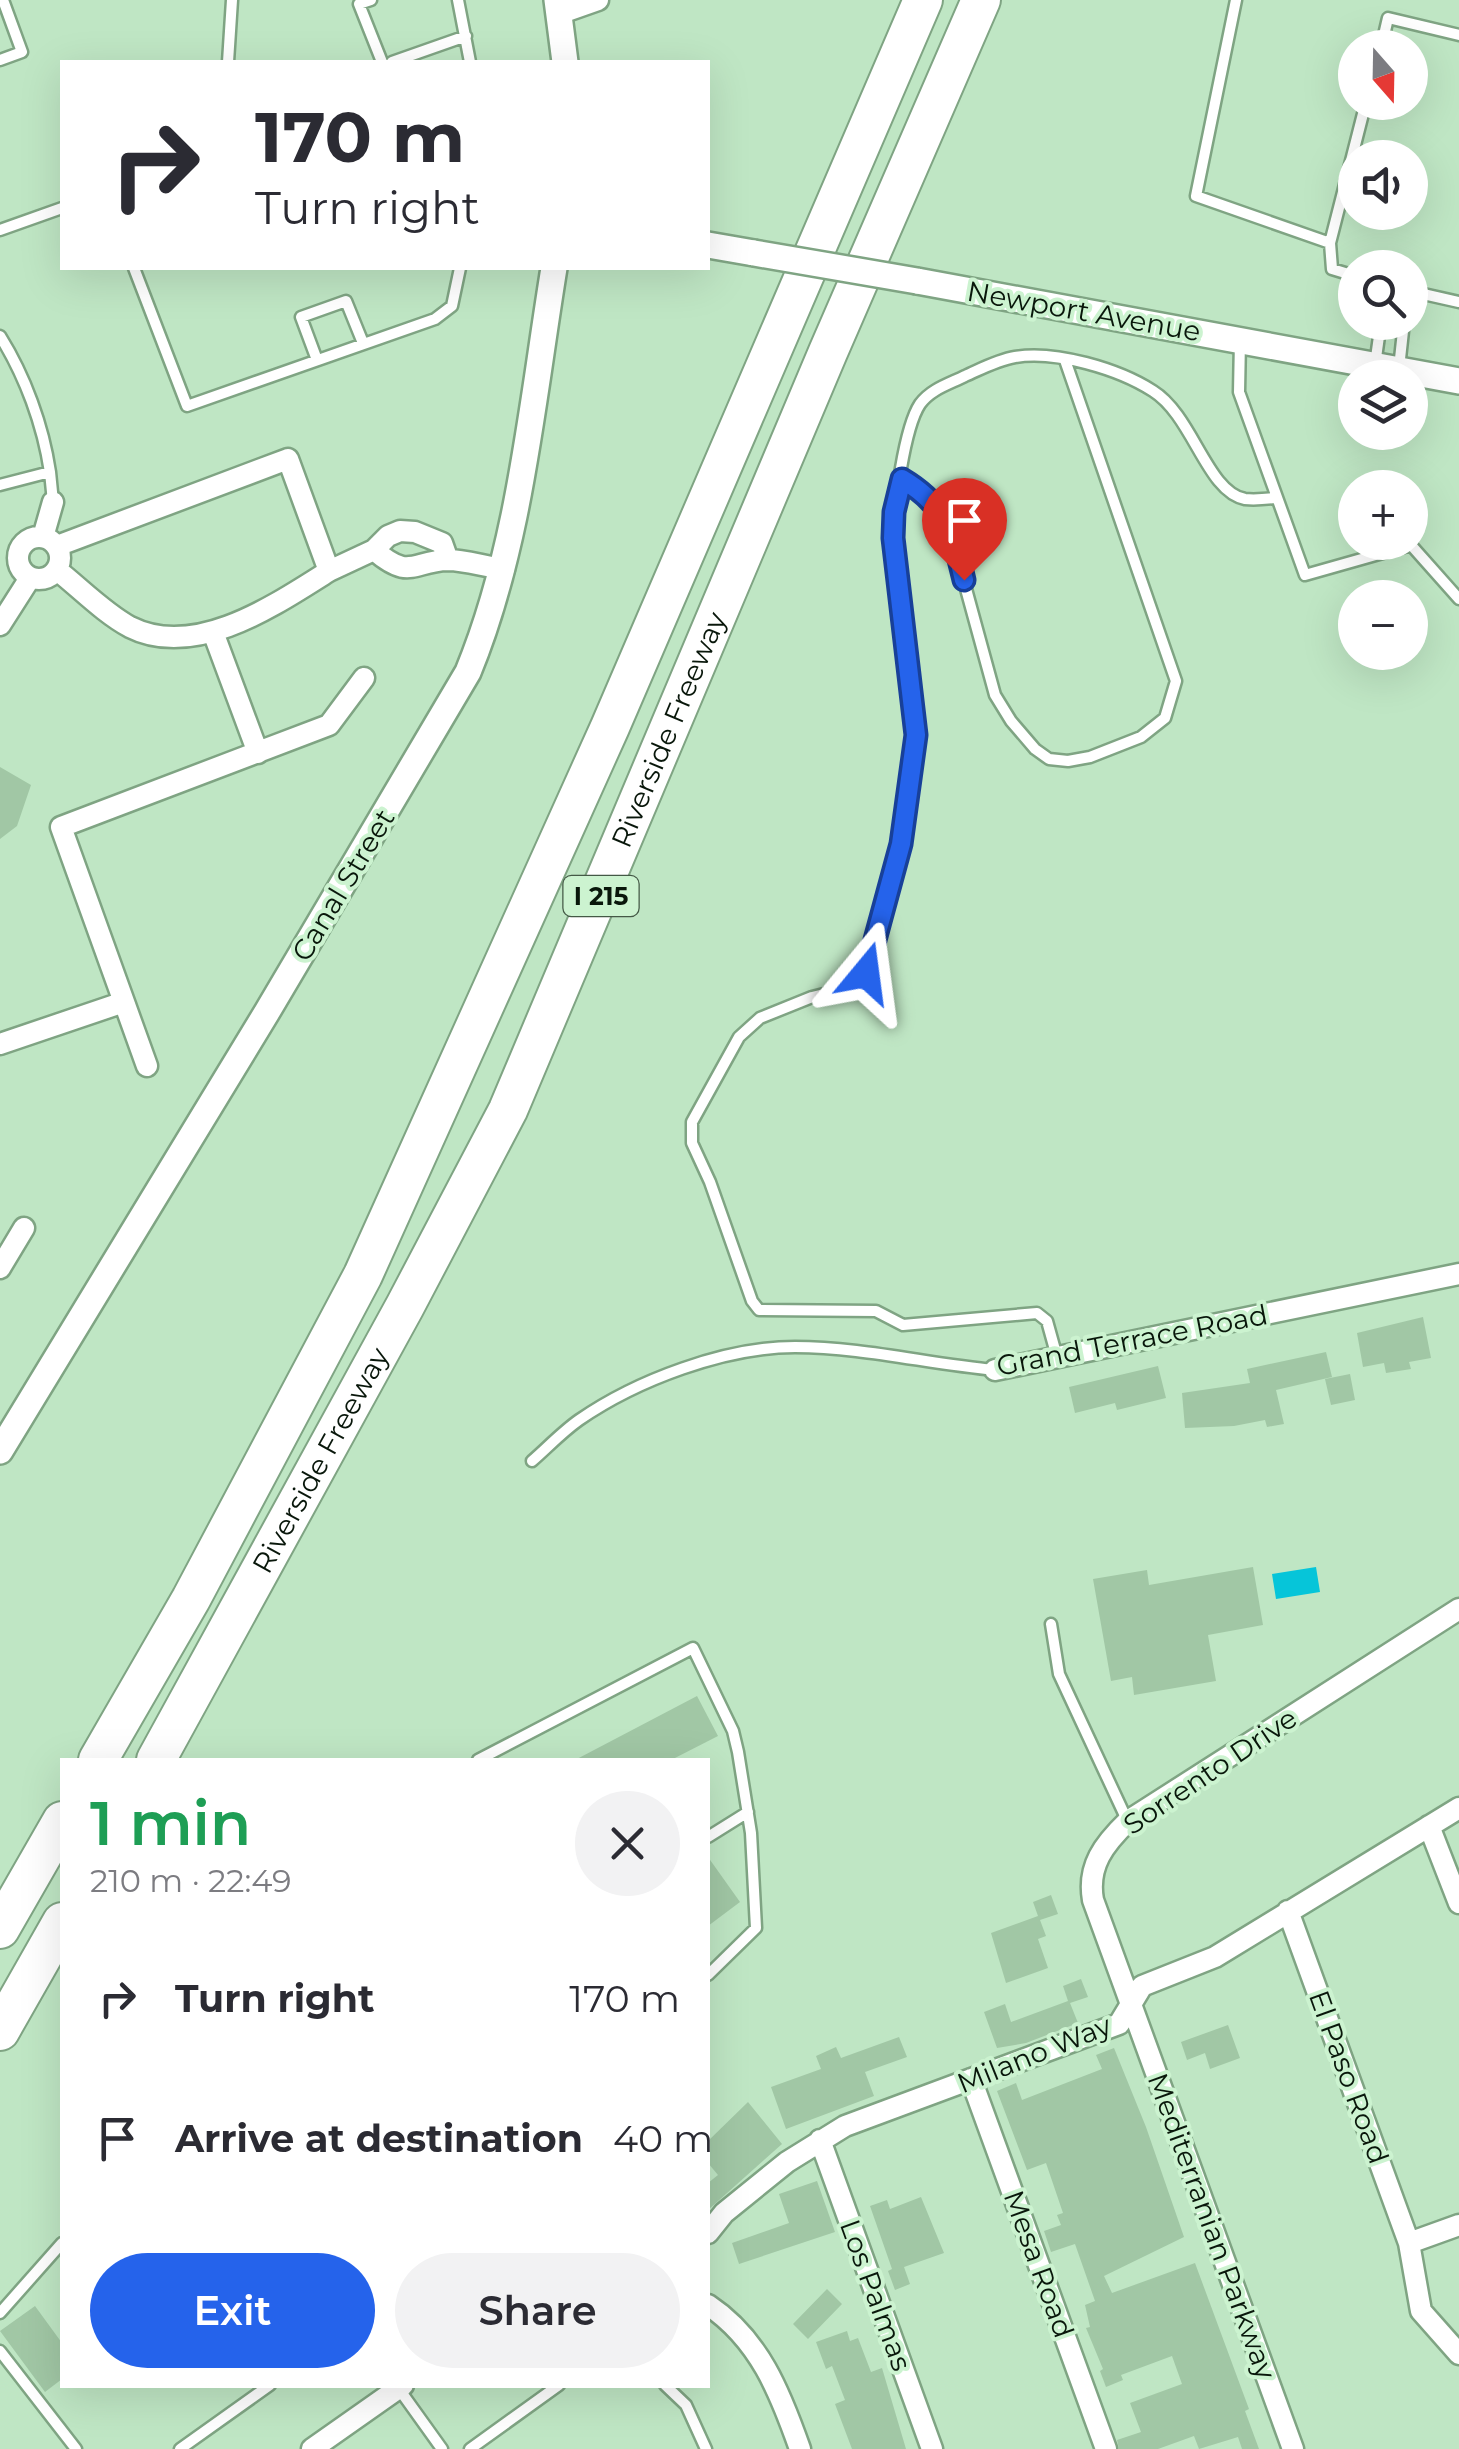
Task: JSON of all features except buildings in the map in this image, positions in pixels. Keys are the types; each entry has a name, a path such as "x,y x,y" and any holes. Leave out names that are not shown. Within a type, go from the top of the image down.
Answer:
{"highway":[{"name":"Riverside Freeway","path":"99,1758 191,1599 364,1275 610,727 924,0"},
{"name":"Riverside Freeway","path":"157,1758 508,1110 980,0"},
{"path":"0,1929 60,1824"},
{"path":"0,2030 60,1925"}],"street":[{"path":"566,60 559,6 598,0"},
{"name":"Newport Avenue","path":"710,245 1350,360"},
{"name":"Canal Street","path":"0,1451 442,718 475,655 504,570 554,270"},
{"name":"Newport Avenue","path":"1428,375 1459,381"},
{"path":"52,502 50,541 60,558 56,570 45,579 30,578 18,562 20,548 29,539 50,541 288,459 329,571"},
{"path":"56,570 131,628 176,638 213,632 374,550 388,536 400,531 442,543 448,560"},
{"path":"374,550 387,561 413,569 448,560 504,570"},
{"path":"0,626 30,578"},
{"path":"213,632 258,753"},
{"path":"147,1066 61,827 328,724 364,678"},
{"path":"0,1044 124,1002"},
{"path":"0,1268 24,1228"},
{"name":"Grand Terrace Road","path":"994,1370 1459,1274"},
{"name":"Sorrento Drive","path":"1131,2002 1093,1900 1090,1881 1097,1858 1128,1821 1459,1609"},
{"name":"Milano Way","path":"710,2230 724,2212 820,2140 845,2126 1120,2024 1142,1986 1215,1957 1459,1808"},
{"path":"1430,1826 1459,1903"},
{"name":"El Paso Road","path":"1288,1911 1409,2243 1421,2310 1459,2354"},
{"name":"Mediterranian Parkway","path":"1131,2002 1294,2449"},
{"name":"Mesa Road","path":"971,2080 1106,2449"},
{"name":"Los Palmas","path":"820,2140 932,2449"},
{"path":"1409,2243 1459,2225"},
{"path":"710,2307 745,2335 770,2374 800,2449"},
{"path":"312,2449 399,2388"}],"lane":[{"path":"0,60 22,52 4,0"},
{"path":"228,60 232,0"},
{"path":"370,0 358,4 381,60"},
{"path":"458,0 470,60"},
{"path":"1236,0 1196,196 1330,242"},
{"path":"1385,30 1388,18 1459,35"},
{"path":"398,60 466,36"},
{"path":"1338,272 1332,270 1330,242 1361,120"},
{"path":"0,230 60,209"},
{"path":"135,270 187,406 435,319 452,306 460,270"},
{"path":"1428,295 1459,302"},
{"path":"317,360 301,318 346,301 362,343"},
{"path":"0,336 16,361 46,443 52,502"},
{"path":"1240,339 1239,392 1305,576 1412,545 1459,598"},
{"path":"1057,1357 1046,1321 1037,1313 903,1325 876,1311 759,1310 752,1301 692,1143 692,1122 739,1037 760,1018 812,997 848,988 866,973 903,835 916,735 893,538 908,435 917,408 926,396 1001,360 1020,356 1118,371 1156,392 1187,424 1222,488 1245,499 1275,498"},
{"path":"902,479 930,499 948,524 995,694 1035,749 1049,759 1068,761 1090,757 1141,736 1165,718 1176,681 1065,360"},
{"path":"0,486 50,472"},
{"name":"Grand Terrace Road","path":"532,1461 577,1422 610,1402 686,1367 748,1352 793,1347 837,1349 994,1370"},
{"path":"1051,1624 1058,1674 1128,1821"},
{"path":"482,1758 693,1648 733,1731 748,1812 756,1928 710,1973"},
{"path":"710,1836 748,1812"},
{"path":"0,2313 60,2245"},
{"path":"0,2352 76,2449"},
{"path":"180,2449 266,2388"},
{"path":"401,2388 442,2449"},
{"path":"470,2449 555,2388"},
{"path":"668,2388 686,2405 706,2449"}],"water":[{"path":"1316,1567 1320,1592 1276,1599 1272,1574"}],"route":[{"path":"866,973 907,816 916,735 893,538 902,479 930,499 948,524 964,580"}]}
